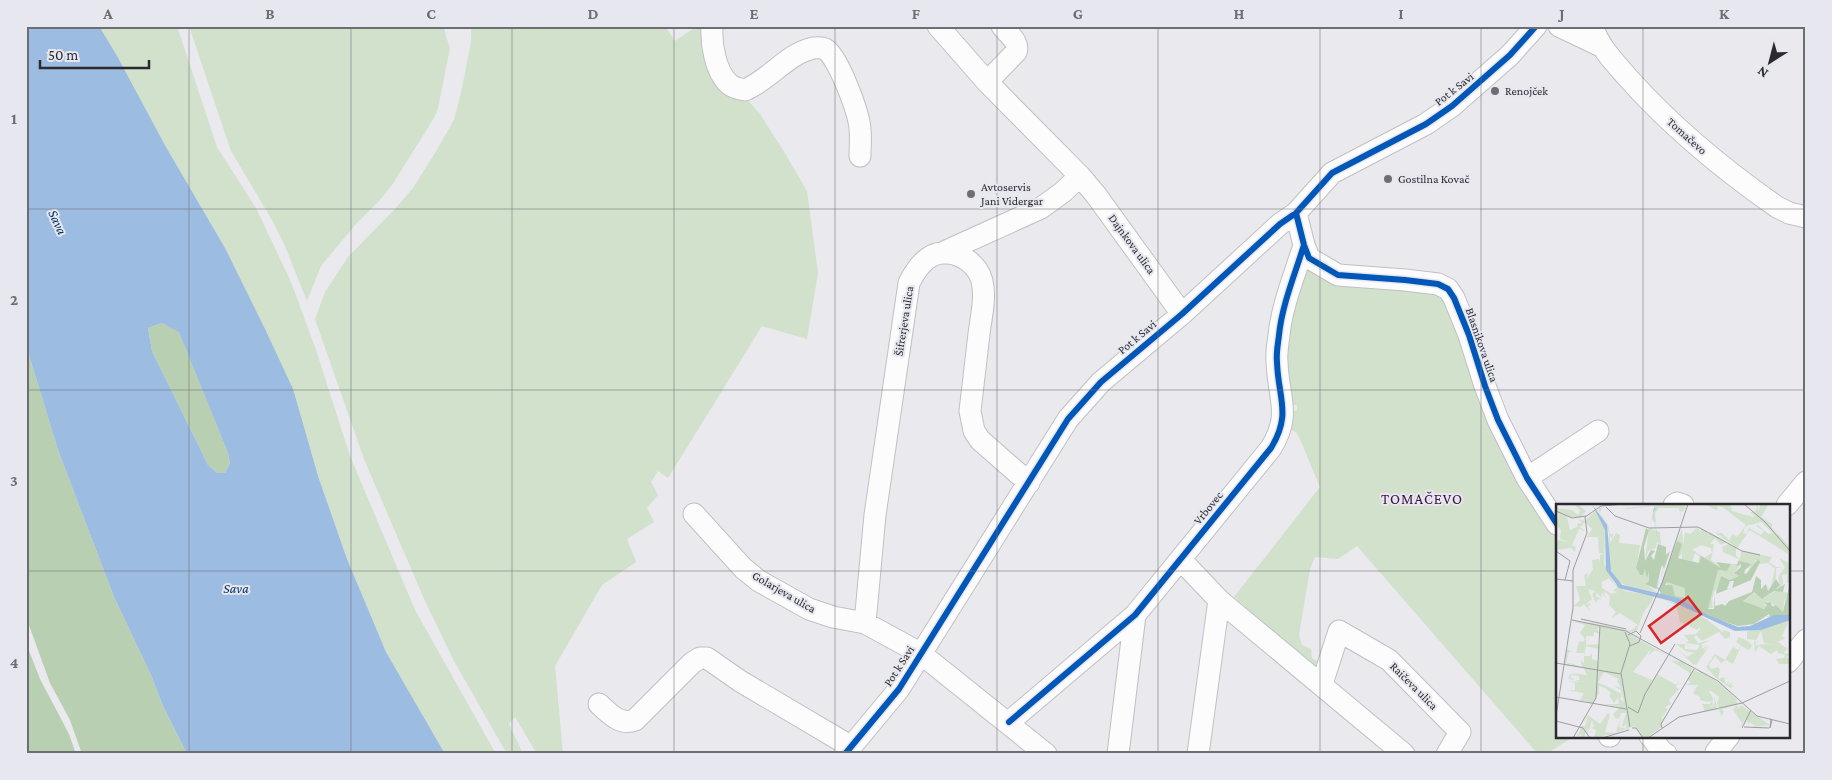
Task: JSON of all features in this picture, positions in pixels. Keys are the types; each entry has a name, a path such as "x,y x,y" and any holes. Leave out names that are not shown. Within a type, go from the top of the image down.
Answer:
{"street":[{"path":"712,26 713,48 722,75 729,84 744,90 755,86 789,60 813,48 821,48 828,52 838,67 854,104 860,128 860,156"},
{"name":"Dajnkova ulica","path":"938,26 987,82 1080,176 1096,195 1182,314"},
{"path":"987,82 1018,48 1017,44 1002,26"},
{"name":"Pot k Savi","path":"599,704 615,718 629,723 635,720 692,663 700,658 707,658 847,750 899,689 1068,420 1101,382 1182,314 1280,224 1296,213 1332,172 1426,124 1452,106 1510,55 1536,26"},
{"path":"1559,26 1601,46"},
{"name":"Tomačevo","path":"1592,26 1601,46 1647,99 1675,126 1709,156 1778,207 1789,213 1806,217"},
{"path":"944,252 1041,208 1063,192 1080,176"},
{"name":"Blasnikova ulica","path":"1296,213 1309,258 1338,275 1438,284 1448,289 1454,298 1469,335 1495,411 1527,478 1556,522"},
{"name":"Vrbovec","path":"1008,722 1135,615 1271,448 1277,437 1283,408 1276,360 1279,333 1304,245"},
{"path":"944,252 961,256 974,265 982,280 982,311 970,410 974,431 989,450 1029,483"},
{"name":"Šifrerjeva ulica","path":"865,623 875,515 909,283 922,262 944,252"},
{"path":"1527,478 1598,431"},
{"path":"1788,504 1806,482"},
{"name":"Golarjeva ulica","path":"694,514 743,568 760,582 809,609 834,618 865,623 920,653"},
{"path":"1181,560 1219,600 1404,754"},
{"path":"1198,754 1219,600"},
{"path":"1118,754 1135,615"},
{"name":"Raičeva ulica","path":"1322,684 1339,631 1389,660 1460,732 1447,754"},
{"path":"1790,660 1806,640"},
{"name":"Pot k Savi","path":"920,653 1046,754"}],"green space":[{"path":"99,26 177,26 217,147 256,208 291,282 316,350 350,456 415,610 496,754 445,754 386,652 347,559 318,476 225,248"},
{"path":"189,26 444,26 450,48 438,108 434,118 392,185 321,266 307,301 285,246 272,220 231,151"},
{"path":"471,26 665,26 675,41 697,26 708,26 744,96 760,114 807,191 818,273 807,339 762,326 668,478 658,471 651,482 658,495 647,508 654,522 627,539 636,562 602,585 555,666 563,754 537,754 515,717 509,724 523,754 507,754 454,661 425,601 364,459 315,319 325,292 348,257 413,188 454,120 471,42"},
{"path":"1305,266 1416,287 1444,298 1556,529 1556,738 1572,738 1546,754 1538,754 1357,546 1338,559 1315,557 1310,569 1299,635 1302,645 1311,649 1312,658 1318,662 1316,667 1309,663 1234,597 1320,487 1299,437 1296,432 1288,429 1291,412 1297,410 1297,405 1288,405 1282,343"},
{"path":"162,323 179,331 228,453 230,463 225,473 217,473 208,465 152,351 148,328"},
{"path":"26,345 58,450 114,597 151,675 163,706 187,754 82,754 70,720 50,683 26,617"},
{"path":"26,643 40,679 69,734 76,754 26,754"}],"water":[{"name":"Sava","path":"26,26 99,26 225,248 265,329 293,389 318,476 347,559 386,652 445,754 187,754 163,706 151,675 114,597 58,450 26,345","holes":["162,323 179,332 228,453 230,463 225,473 217,473 208,465 152,351 148,328"]}],"cycle path":[{"path":"845,754 899,689 1068,419 1101,382 1182,314 1280,224 1296,213 1332,173 1426,124 1452,106 1510,55 1536,26"},
{"path":"1296,213 1309,258 1338,275 1438,284 1448,289 1454,298 1469,335 1498,420 1527,478 1556,522"},
{"path":"1009,722 1135,615 1271,448 1281,425 1282,415 1277,348 1286,301 1304,245"}],"place":[{"name":"Renojček","path":"1495,91"},
{"name":"Gostilna Kovač","path":"1388,179"},
{"name":"Avtoservis Jani Vidergar","path":"971,194"}],"district":[{"name":"TOMAČEVO","path":"1422,499"}]}
